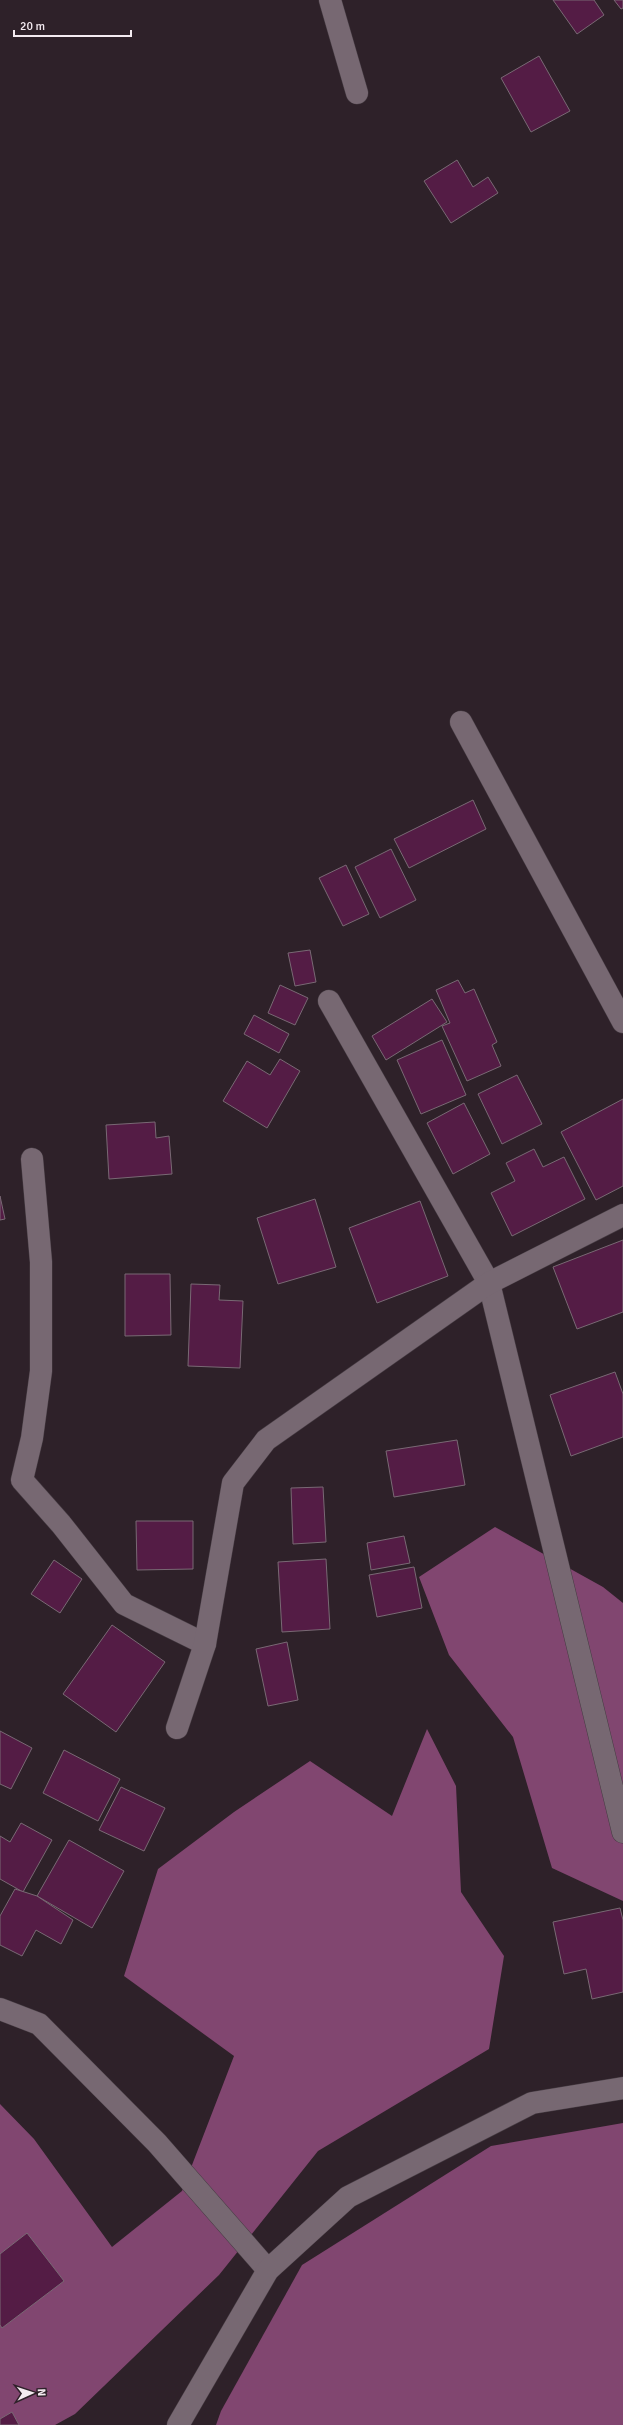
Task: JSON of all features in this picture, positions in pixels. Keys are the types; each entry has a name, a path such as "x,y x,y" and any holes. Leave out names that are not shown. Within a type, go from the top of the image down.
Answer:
{"street":[{"path":"330,0 357,93"},
{"path":"461,722 623,1022"},
{"path":"329,1001 489,1283 623,1832"},
{"path":"32,1159 41,1262 41,1371 32,1438 22,1480 61,1524 124,1604 205,1644"},
{"path":"177,1728 205,1644 233,1483 266,1440 489,1283 623,1215"},
{"path":"0,2009 39,2024 157,2143 268,2270"},
{"path":"178,2425 268,2270 348,2197 532,2103 623,2088"}],"shaded area":[{"path":"495,1527 603,1587 623,1603 623,1901 552,1868 513,1737 449,1655 419,1577"},
{"path":"427,1729 456,1786 461,1892 504,1956 489,2049 318,2151 219,2275 75,2414 55,2425 0,2425 0,2104 34,2139 112,2247 182,2191 234,2056 124,1976 158,1869 234,1812 310,1761 392,1816"},
{"path":"623,2123 623,2425 216,2425 221,2411 302,2265 491,2146"}],"building":[{"path":"553,0 594,0 604,15 577,34"},
{"path":"614,0 623,0 623,8 621,9"},
{"path":"539,56 570,111 531,132 501,78"},
{"path":"457,160 473,187 488,177 498,193 451,223 424,181"},
{"path":"473,800 486,829 409,868 394,839"},
{"path":"391,849 416,900 380,918 355,867"},
{"path":"346,865 369,914 343,926 319,878"},
{"path":"310,950 316,982 295,986 288,953"},
{"path":"458,980 465,993 474,989 497,1042 492,1045 501,1066 467,1081 442,1026 450,1023 436,990"},
{"path":"280,985 308,998 295,1025 268,1013"},
{"path":"432,999 447,1022 386,1060 372,1036"},
{"path":"254,1015 289,1034 279,1053 244,1034"},
{"path":"442,1040 466,1095 421,1114 397,1060"},
{"path":"280,1059 300,1071 267,1128 223,1101 247,1061 270,1075"},
{"path":"517,1075 542,1124 502,1144 478,1094"},
{"path":"623,1099 623,1186 596,1200 561,1132"},
{"path":"464,1103 490,1154 453,1174 427,1123"},
{"path":"155,1122 156,1138 169,1136 172,1174 109,1179 106,1125"},
{"path":"534,1149 543,1167 564,1157 585,1199 512,1236 491,1193 515,1181 506,1163"},
{"path":"0,1196 5,1219 0,1220"},
{"path":"315,1199 336,1267 278,1284 257,1218"},
{"path":"420,1201 448,1276 377,1303 349,1228"},
{"path":"623,1240 623,1312 577,1329 553,1267"},
{"path":"125,1274 170,1274 171,1335 125,1336"},
{"path":"191,1284 220,1285 219,1300 243,1301 240,1368 188,1366"},
{"path":"615,1372 623,1394 623,1437 571,1456 550,1395"},
{"path":"457,1440 465,1485 394,1497 386,1451"},
{"path":"323,1487 326,1542 293,1544 291,1488"},
{"path":"136,1521 193,1521 193,1569 137,1570"},
{"path":"404,1536 410,1563 371,1570 367,1543"},
{"path":"326,1559 330,1629 282,1632 278,1562"},
{"path":"54,1560 82,1579 60,1613 31,1594"},
{"path":"414,1567 422,1608 377,1617 369,1575"},
{"path":"112,1625 165,1662 116,1732 63,1694"},
{"path":"287,1642 298,1700 268,1706 256,1649"},
{"path":"0,1731 32,1748 11,1789 0,1784"},
{"path":"64,1750 120,1779 98,1821 43,1793"},
{"path":"121,1787 165,1808 144,1851 99,1830"},
{"path":"21,1823 52,1840 23,1892 0,1879 0,1836 10,1842"},
{"path":"69,1840 124,1871 92,1928 37,1896"},
{"path":"15,1889 37,1896 73,1920 61,1944 36,1930 22,1956 0,1945 0,1916"},
{"path":"620,1908 623,1920 623,1992 592,1999 586,1969 564,1974 553,1922"},
{"path":"27,2233 64,2281 2,2328 0,2325 0,2254"},
{"path":"12,2412 19,2425 0,2425 0,2419"}]}
